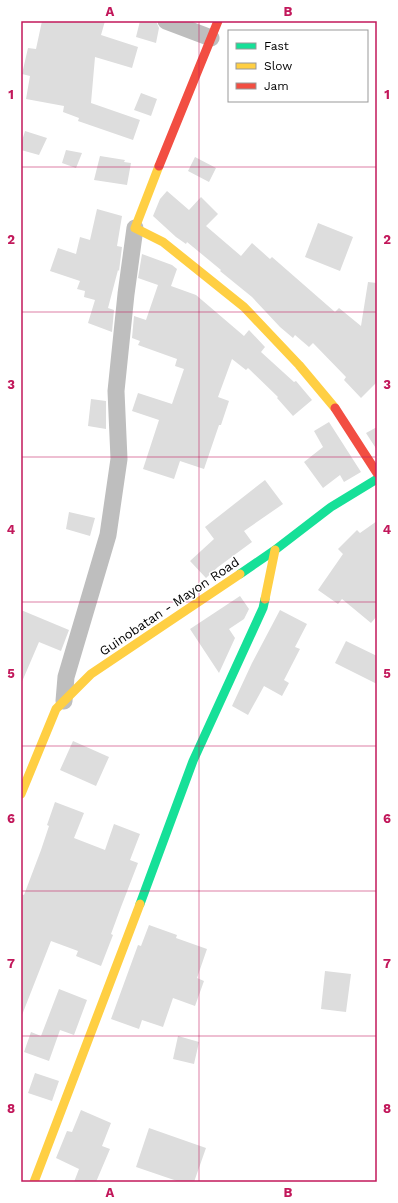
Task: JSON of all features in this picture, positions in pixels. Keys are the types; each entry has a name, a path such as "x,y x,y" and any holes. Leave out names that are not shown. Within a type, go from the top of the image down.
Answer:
{"street":[{"path":"166,21 211,38"},
{"path":"64,701 66,677 108,535 119,459 116,391 126,294 135,228 185,100 218,21"},
{"path":"135,228 163,242 244,307 299,365 337,411 377,473"},
{"name":"Guinobatan - Mayon Road","path":"21,794 56,709 91,674 275,550 330,507 377,478"},
{"path":"34,1182 193,761 263,608 275,550"}],"building":[{"path":"42,21 105,21 101,35 138,47 132,68 95,57 91,103 140,120 133,140 78,121 79,118 63,112 64,106 26,99 30,76 22,74 28,48 36,49"},
{"path":"140,21 156,21 159,28 156,43 136,37"},
{"path":"141,93 157,99 151,116 134,110"},
{"path":"25,131 47,138 39,155 21,150 21,144"},
{"path":"66,150 82,153 76,168 62,163"},
{"path":"100,156 125,160 124,162 131,163 127,185 94,180"},
{"path":"195,157 216,168 209,182 188,171"},
{"path":"167,191 189,210 201,197 218,214 206,226 241,256 252,243 270,259 272,257 335,312 339,308 361,326 368,282 377,283 377,382 361,398 344,380 346,377 313,343 309,347 295,335 293,338 280,327 252,297 220,271 221,270 187,242 186,244 176,237 153,216 160,199"},
{"path":"97,209 122,216 117,246 122,247 119,271 118,270 108,308 114,310 112,332 88,323 95,300 84,297 85,291 77,289 80,281 50,271 58,248 76,254 80,237 90,240"},
{"path":"318,223 353,237 340,271 305,257"},
{"path":"142,254 172,265 177,269 171,286 196,295 244,336 249,330 265,347 261,352 294,382 296,381 312,400 293,416 277,398 278,397 248,368 246,370 232,359 218,397 229,401 204,469 180,461 174,479 143,469 159,420 132,411 138,393 172,404 184,369 175,366 177,359 138,345 140,341 132,338 134,316 146,320 158,285 138,278"},
{"path":"91,399 106,401 106,429 88,426"},
{"path":"329,422 361,472 344,482 340,475 323,488 304,462 323,447 314,431"},
{"path":"377,427 377,450 366,433"},
{"path":"265,480 283,504 244,531 252,542 218,567 206,578 190,561 214,539 205,527"},
{"path":"69,512 95,518 90,536 66,529"},
{"path":"377,521 377,616 371,623 342,599 338,604 318,590 343,554 338,549 357,530 360,533"},
{"path":"240,596 249,609 244,619 229,629 235,638 219,673 190,629"},
{"path":"21,610 69,630 61,651 39,642 21,684"},
{"path":"280,610 307,624 295,647 300,649 284,680 289,683 282,696 264,686 248,715 232,706 252,663"},
{"path":"346,641 377,656 377,684 335,663"},
{"path":"73,741 109,757 96,786 60,770"},
{"path":"55,802 84,813 74,838 105,850 114,824 140,834 130,860 138,863 111,934 113,935 101,966 76,956 78,951 51,941 21,1015 21,894 24,895 41,850 49,826 47,825"},
{"path":"149,925 177,935 176,938 207,949 197,978 204,981 195,1006 173,998 163,1027 142,1020 139,1029 111,1019 138,945 141,946"},
{"path":"325,971 351,974 346,1012 321,1009"},
{"path":"59,989 87,1000 74,1035 60,1030 49,1061 24,1052 31,1032 41,1036"},
{"path":"178,1036 199,1042 194,1064 173,1059"},
{"path":"35,1073 59,1081 52,1101 28,1093"},
{"path":"81,1110 111,1123 102,1146 110,1149 96,1182 74,1182 79,1169 56,1158 67,1131 72,1132"},
{"path":"149,1128 206,1148 194,1182 180,1182 136,1167"}],"traffic: fast":[{"path":"240,574 275,550 331,507 377,479"},
{"path":"140,904 193,761 263,608 265,599"}],"traffic: slow":[{"path":"159,166 135,228 163,242 244,307 299,365 335,408"},
{"path":"265,599 275,550"},
{"path":"21,794 56,709 91,674 240,574"},
{"path":"34,1182 140,904"}],"traffic: jam":[{"path":"159,166 218,21"},
{"path":"335,408 377,473"}]}
